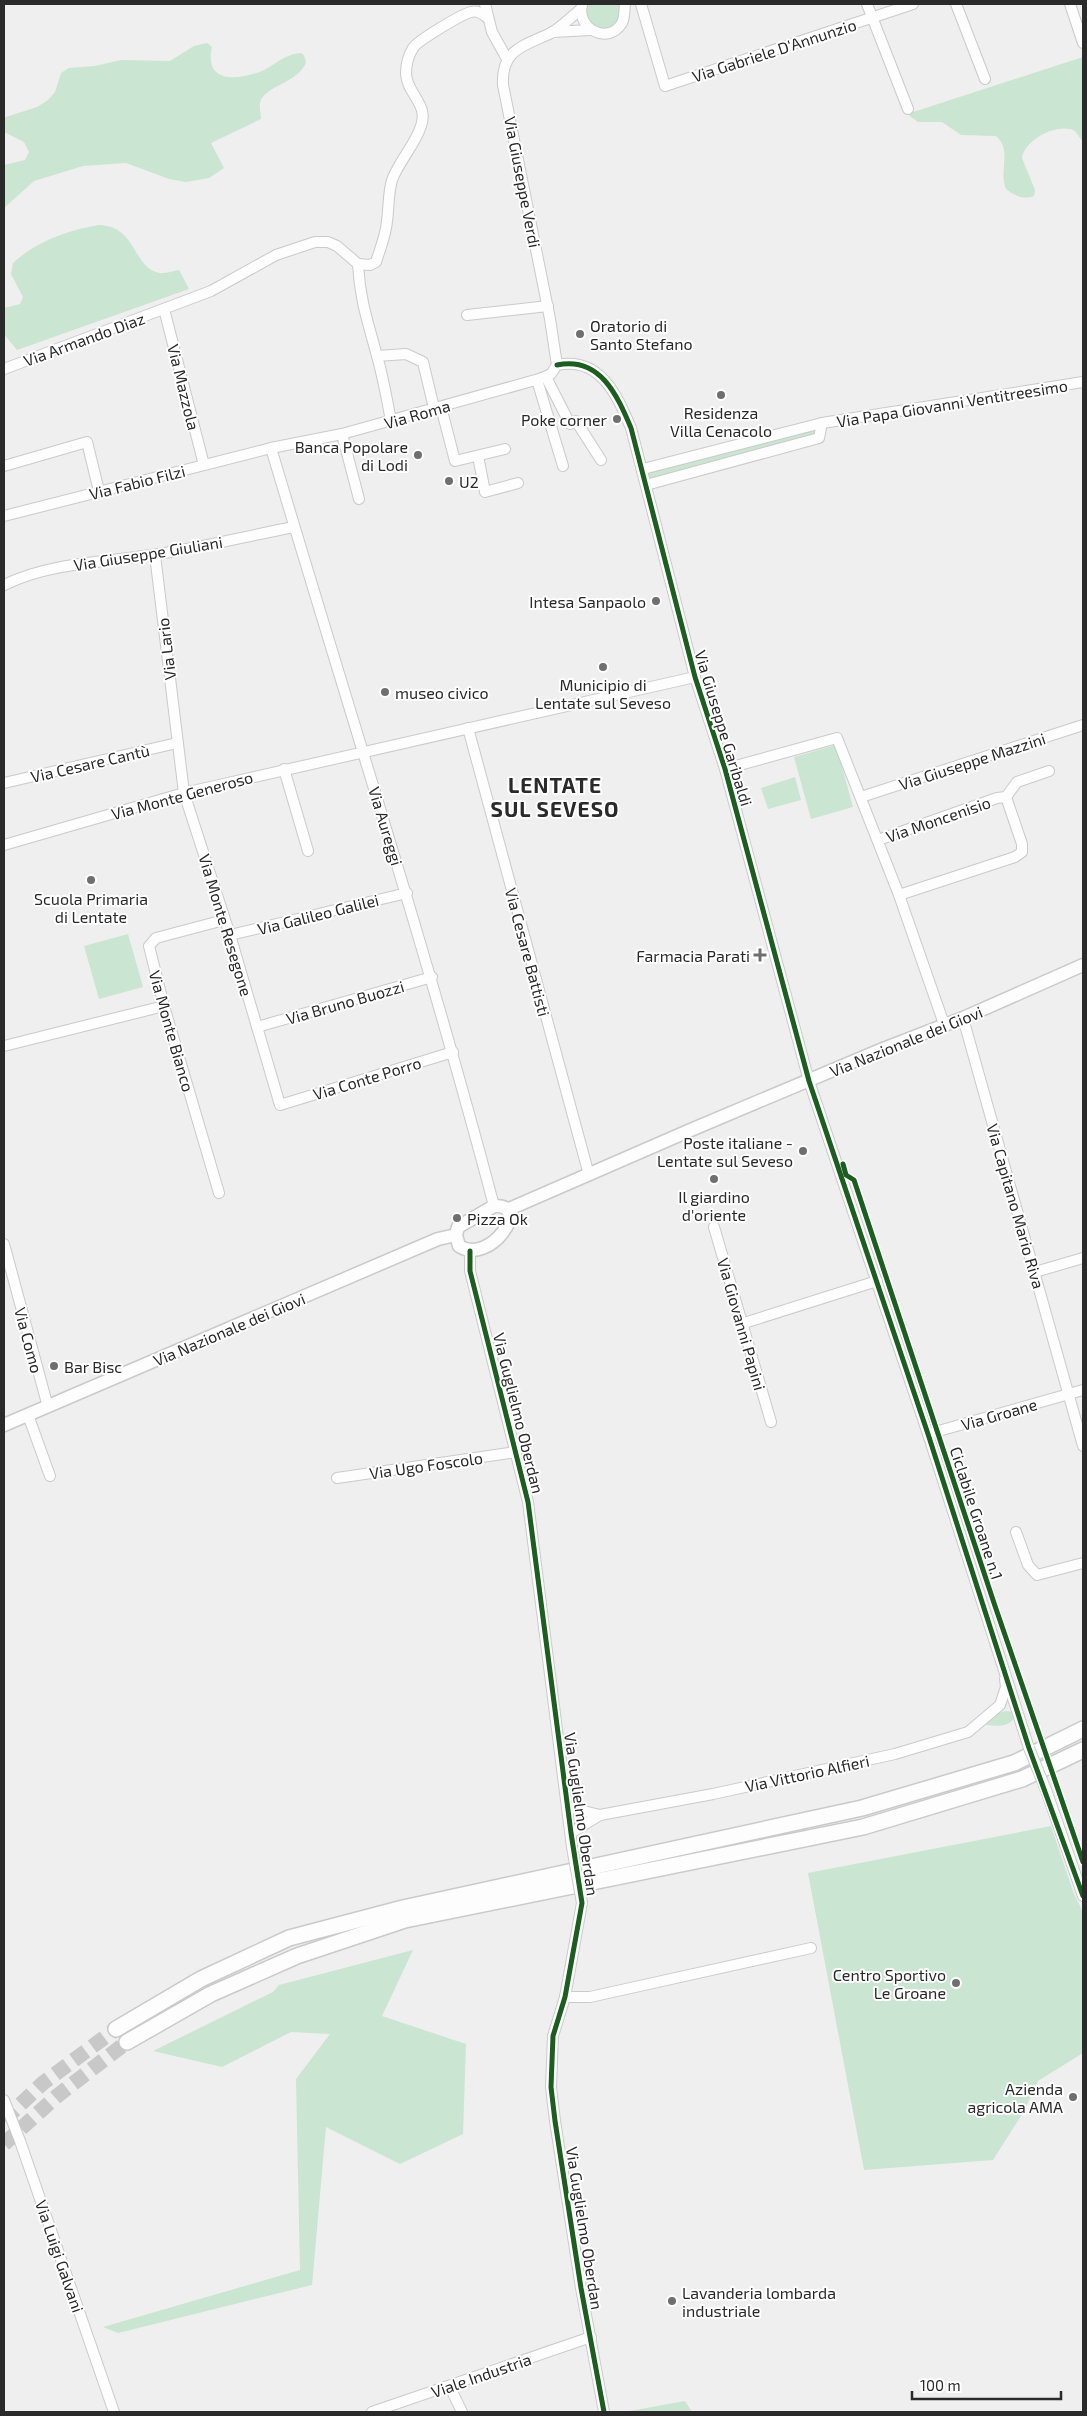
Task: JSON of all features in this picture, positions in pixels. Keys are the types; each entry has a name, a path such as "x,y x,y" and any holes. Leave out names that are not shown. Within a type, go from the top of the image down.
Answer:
{"highway":[{"path":"116,2029 201,1979 289,1938 403,1908 862,1808 1014,1763 1083,1729"},
{"path":"127,2042 211,1994 297,1956 405,1920 863,1827 1022,1779 1083,1750"}],"main road":[{"name":"Via Nazionale dei Giovi","path":"508,1209 944,1024 963,1018 1083,965"},
{"path":"494,1206 503,1206 508,1209 510,1221 498,1240 489,1245 470,1250 459,1246 456,1235 458,1227 494,1206"},
{"name":"Via Nazionale dei Giovi","path":"4,1425 428,1243 456,1235"}],"street":[{"path":"485,4 498,47 507,58 515,50 552,32 582,6"},
{"name":"Via Gabriele D'Annunzio","path":"641,4 665,86 912,4"},
{"path":"867,4 908,109"},
{"path":"956,4 985,79"},
{"path":"1070,4 1083,43"},
{"path":"552,32 591,30 603,34 614,30 623,20 624,5"},
{"path":"582,6 582,19 591,30"},
{"path":"392,421 377,356 365,320 359,287 358,264 370,265 376,262 388,220 387,200 393,178 422,125 423,112 418,99 408,85 406,74 407,60 414,46 459,16 479,12 488,18"},
{"name":"Via Giuseppe Verdi","path":"507,58 503,71 503,85 548,306 557,365"},
{"name":"Via Armando Diaz","path":"4,369 211,291 276,255 315,242 328,242 337,246 358,264"},
{"path":"467,315 548,306"},
{"name":"Via Mazzola","path":"164,309 204,465"},
{"path":"377,356 406,354 423,362 434,409 455,462 505,449"},
{"name":"Via Giuseppe Garibaldi","path":"557,365 577,364 597,373 612,390 623,410 643,469 695,677 725,768 809,1082 928,1434 1029,1748 1046,1790 1083,1896"},
{"path":"541,378 557,365"},
{"path":"541,378 570,424 576,421 601,460"},
{"path":"541,378 562,466"},
{"name":"Via Roma","path":"270,448 342,434 541,378"},
{"name":"Via Papa Giovanni Ventitreesimo","path":"643,469 822,423 1083,382"},
{"name":"Via Papa Giovanni Ventitreesimo","path":"646,485 819,438 822,423"},
{"path":"342,434 359,499"},
{"path":"4,466 87,442 99,492"},
{"name":"Via Fabio Filzi","path":"4,516 270,448"},
{"name":"Via Aureggi","path":"270,448 432,977 494,1206"},
{"path":"478,456 486,492 518,483"},
{"name":"Via Giuseppe Giuliani","path":"4,585 22,576 56,568 155,554 294,527"},
{"name":"Via Lario","path":"155,554 177,743"},
{"name":"Via Monte Generoso","path":"4,845 184,793 362,751 695,677"},
{"name":"Via Giuseppe Mazzini","path":"861,797 1083,725"},
{"name":"Via Cesare Battisti","path":"468,728 589,1175"},
{"path":"725,768 837,738 899,895 944,1024"},
{"name":"Via Cesare Cantù","path":"4,783 177,743"},
{"name":"Via Monte Resegone","path":"177,743 184,793 230,935 280,1106"},
{"path":"284,769 308,852"},
{"name":"Via Moncenisio","path":"878,840 997,798 1006,797 1017,782 1049,771"},
{"path":"899,895 1015,857 1022,852 1022,844 1006,797"},
{"name":"Via Galileo Galilei","path":"230,935 407,893"},
{"name":"Via Monte Bianco","path":"220,1192 164,1006 149,946 156,938 224,920"},
{"name":"Via Bruno Buozzi","path":"257,1027 432,977"},
{"path":"4,1046 164,1006"},
{"name":"Via Capitano Mario Riva","path":"963,1018 1070,1394 1083,1446"},
{"name":"Via Conte Porro","path":"280,1106 453,1052"},
{"name":"Via Giovanni Papini","path":"714,1227 771,1422"},
{"name":"Via Como","path":"4,1244 48,1407"},
{"name":"Via Guglielmo Oberdan","path":"470,1250 470,1271 528,1502 572,1847 582,1903 565,1997 554,2036 552,2087 555,2121 604,2412"},
{"path":"1035,1272 1083,1258"},
{"path":"741,1324 877,1281"},
{"name":"Via Groane","path":"928,1434 1083,1390"},
{"path":"28,1415 50,1476"},
{"name":"Via Ugo Foscolo","path":"337,1478 516,1452"},
{"path":"1016,1532 1028,1565 1037,1575 1083,1563"},
{"name":"Via Vittorio Alfieri","path":"571,1833 600,1815 713,1794 895,1754 968,1732 1000,1705 1006,1687 1004,1668"},
{"path":"567,1807 600,1815"},
{"path":"565,1997 590,1998 810,1948"},
{"name":"Via Luigi Galvani","path":"4,2100 20,2140 114,2412"},
{"name":"Viale Industria","path":"372,2412 450,2387 591,2337"},
{"path":"450,2387 462,2412"}],"green space":[{"path":"585,4 620,4 621,18 613,28 600,31 585,21"},
{"path":"207,43 212,47 211,59 213,67 217,73 224,76 242,77 262,71 294,54 301,53 304,55 306,62 296,75 267,92 263,97 260,103 261,119 211,143 224,168 209,178 186,182 169,179 126,163 83,166 34,181 4,208 4,165 25,160 29,152 24,142 4,132 4,119 6,117 37,107 48,100 55,92 61,73 69,68 95,66 121,60 170,61 194,46"},
{"path":"1083,57 1083,142 1075,131 1060,129 1043,134 1029,144 1022,158 1035,190 1034,196 1020,197 1006,189 1003,175 1004,148 996,136 961,135 942,122 918,122 907,114"},
{"path":"99,225 111,227 121,232 150,269 159,273 179,270 189,289 17,350 4,334 4,308 20,304 23,297 11,274 13,263 32,248 64,233"},
{"path":"815,430 816,434 649,479 647,473"},
{"path":"836,745 853,807 811,819 794,757"},
{"path":"795,777 801,800 768,809 761,788"},
{"path":"128,934 143,987 99,999 84,946"},
{"path":"1013,1712 1014,1718 1011,1721 1001,1726 986,1725 997,1713"},
{"name":"Centro Sportivo Le Groane","path":"1051,1826 1074,1894 1083,1912 1083,2053 1038,2081 1024,2111 993,2160 864,2170 808,1873"},
{"path":"413,1950 382,2016 466,2044 463,2134 400,2164 326,2127 312,2285 118,2333 103,2327 300,2270 296,2079 330,2034 291,2032 222,2067 153,2051 273,1992 279,1985"},
{"path":"685,2401 692,2412 624,2412"}],"tunnel":[{"path":"4,2120 43,2083 116,2029"},
{"path":"4,2144 57,2096 127,2042"}],"cycle path":[{"path":"557,365 572,364 585,366 596,372 613,391 631,428 695,677 725,769 809,1081 928,1434 1029,1748 1083,1896"},
{"name":"Ciclabile Groane n.1","path":"843,1164 846,1175 854,1180 995,1606 1083,1862"},
{"path":"470,1251 470,1271 528,1502 571,1833 582,1903 565,1997 553,2036 551,2087 581,2288 604,2412"}],"place":[{"name":"Oratorio di Santo Stefano","path":"580,334"},
{"name":"Residenza Villa Cenacolo","path":"721,395"},
{"name":"Poke corner","path":"617,419"},
{"name":"Banca Popolare di Lodi","path":"418,455"},
{"name":"U2","path":"449,481"},
{"name":"Intesa Sanpaolo","path":"656,601"},
{"name":"Municipio di Lentate sul Seveso","path":"603,667"},
{"name":"museo civico","path":"385,692"},
{"name":"Scuola Primaria di Lentate","path":"91,880"},
{"name":"Farmacia Parati","path":"760,955"},
{"name":"Poste italiane - Lentate sul Seveso","path":"803,1151"},
{"name":"Il giardino d'oriente","path":"714,1179"},
{"name":"Pizza Ok","path":"457,1218"},
{"name":"Bar Bisc","path":"54,1366"},
{"name":"Centro Sportivo Le Groane","path":"956,1983"},
{"name":"Azienda agricola AMA","path":"1073,2097"},
{"name":"Lavanderia lombarda industriale","path":"672,2301"}],"district":[{"name":"LENTATE SUL SEVESO","path":"555,796"}]}
